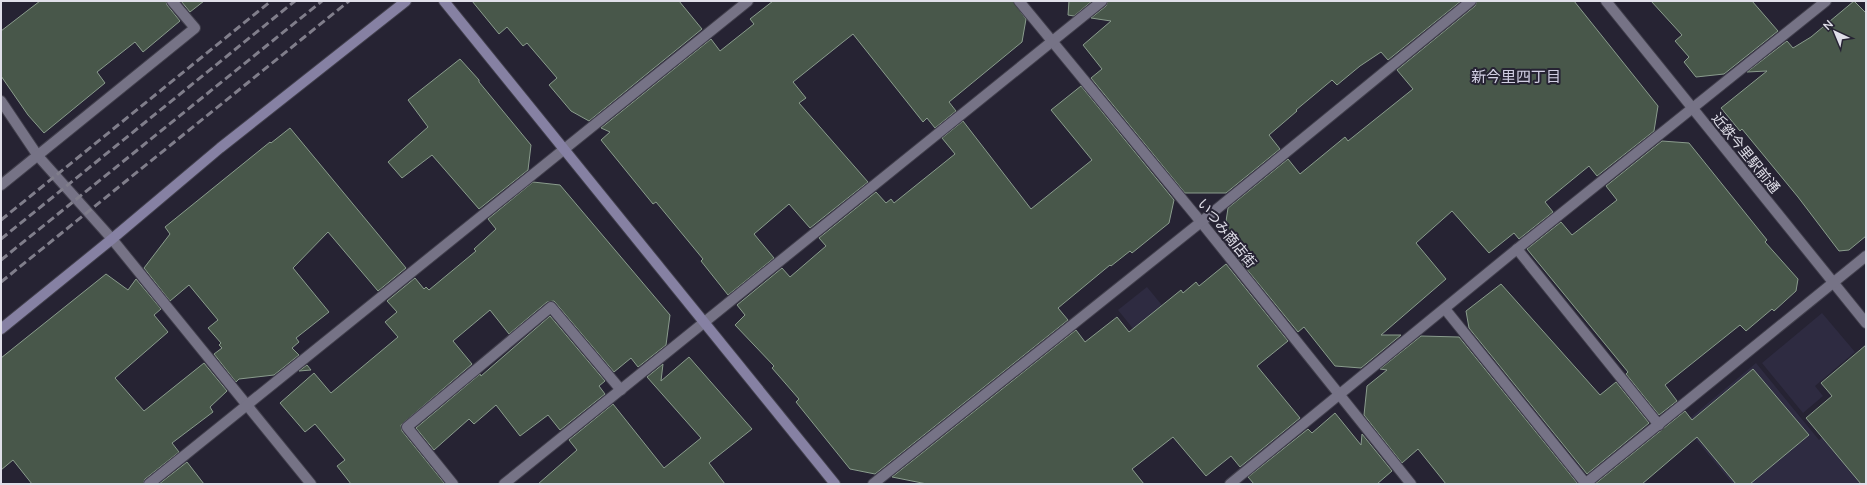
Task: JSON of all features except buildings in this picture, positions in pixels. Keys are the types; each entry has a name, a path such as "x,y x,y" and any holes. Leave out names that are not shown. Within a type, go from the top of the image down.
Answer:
{"street":[{"path":"1,185 195,28 172,1"},
{"path":"1,329 112,239 220,148 406,1"},
{"path":"444,1 835,484"},
{"path":"149,484 748,1"},
{"name":"いつみ商店街","path":"1019,1 1201,222 1411,484"},
{"path":"504,484 1102,1"},
{"path":"873,484 1201,222 1471,1"},
{"name":"近鉄今里駅前通","path":"1606,1 1866,323"},
{"path":"1230,484 1340,396 1517,249 1826,1"},
{"path":"1,101 38,156 112,239 311,484"},
{"path":"1517,249 1659,426"},
{"path":"1445,309 1585,484 1659,426 1866,256"},
{"path":"453,484 407,427 551,307 620,390"}],"shaded area":[{"path":"1147,287 1206,359 1177,383 1118,310"},
{"path":"1822,313 1855,352 1815,386 1823,396 1803,413 1762,363"},
{"path":"1756,363 1819,440 1829,432 1866,484 1733,484 1683,424"}],"railway":[{"path":"1,220 271,1"},
{"path":"1,239 295,1"},
{"path":"1,260 322,1"},
{"path":"1,282 349,1"}],"district":[{"name":"新今里四丁目","path":"1516,77"}]}
